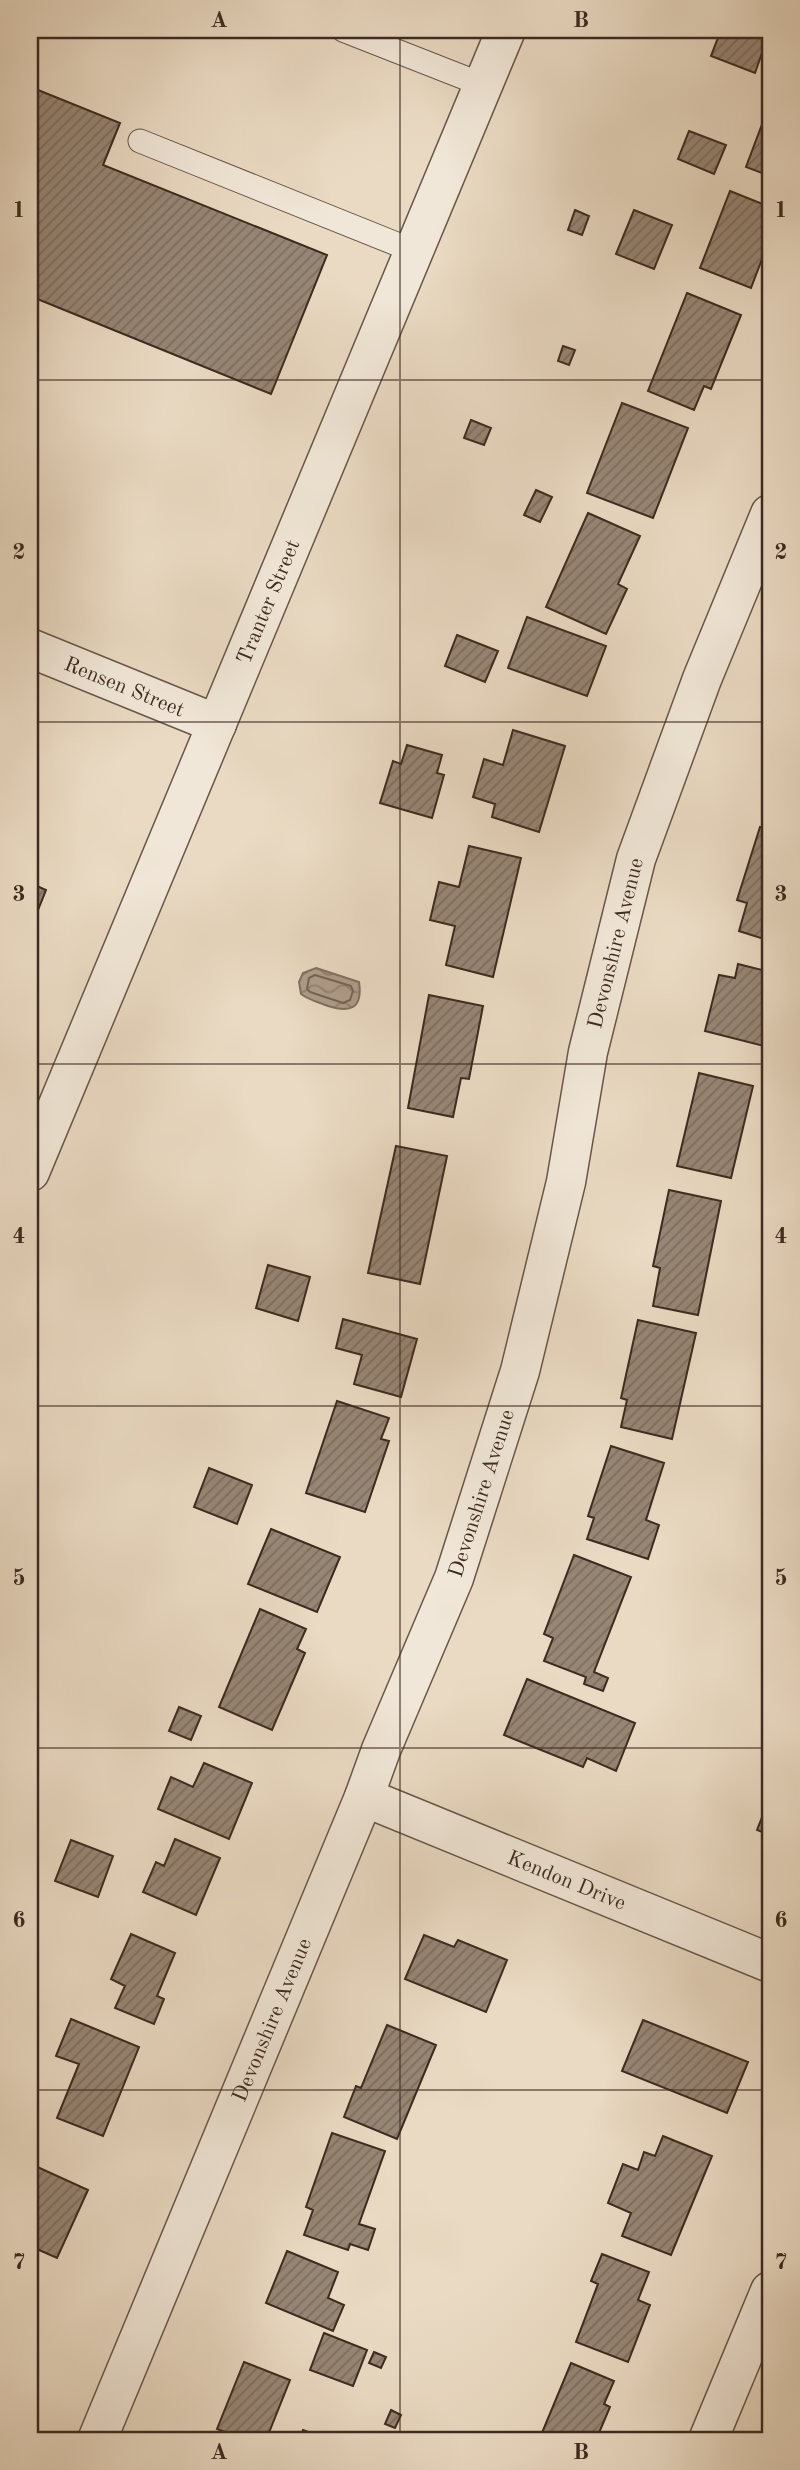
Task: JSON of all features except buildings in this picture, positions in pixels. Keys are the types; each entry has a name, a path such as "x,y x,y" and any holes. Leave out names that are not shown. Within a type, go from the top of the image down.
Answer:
{"street":[{"name":"Tranter Street","path":"30,1172 506,30"},
{"name":"Devonshire Avenue","path":"97,2440 454,1578 520,1371 566,1182 588,1052 636,859 702,679 770,514"},
{"name":"Rensen Street","path":"30,648 217,724"},
{"name":"Kendon Drive","path":"364,1797 770,1963"},
{"path":"708,2440 770,2291"}],"lane":[{"path":"343,30 483,85"},
{"path":"140,141 414,251"}],"water":[{"path":"316,968 359,982 357,1003 349,1009 336,1008 301,994 299,982 303,973"}]}
